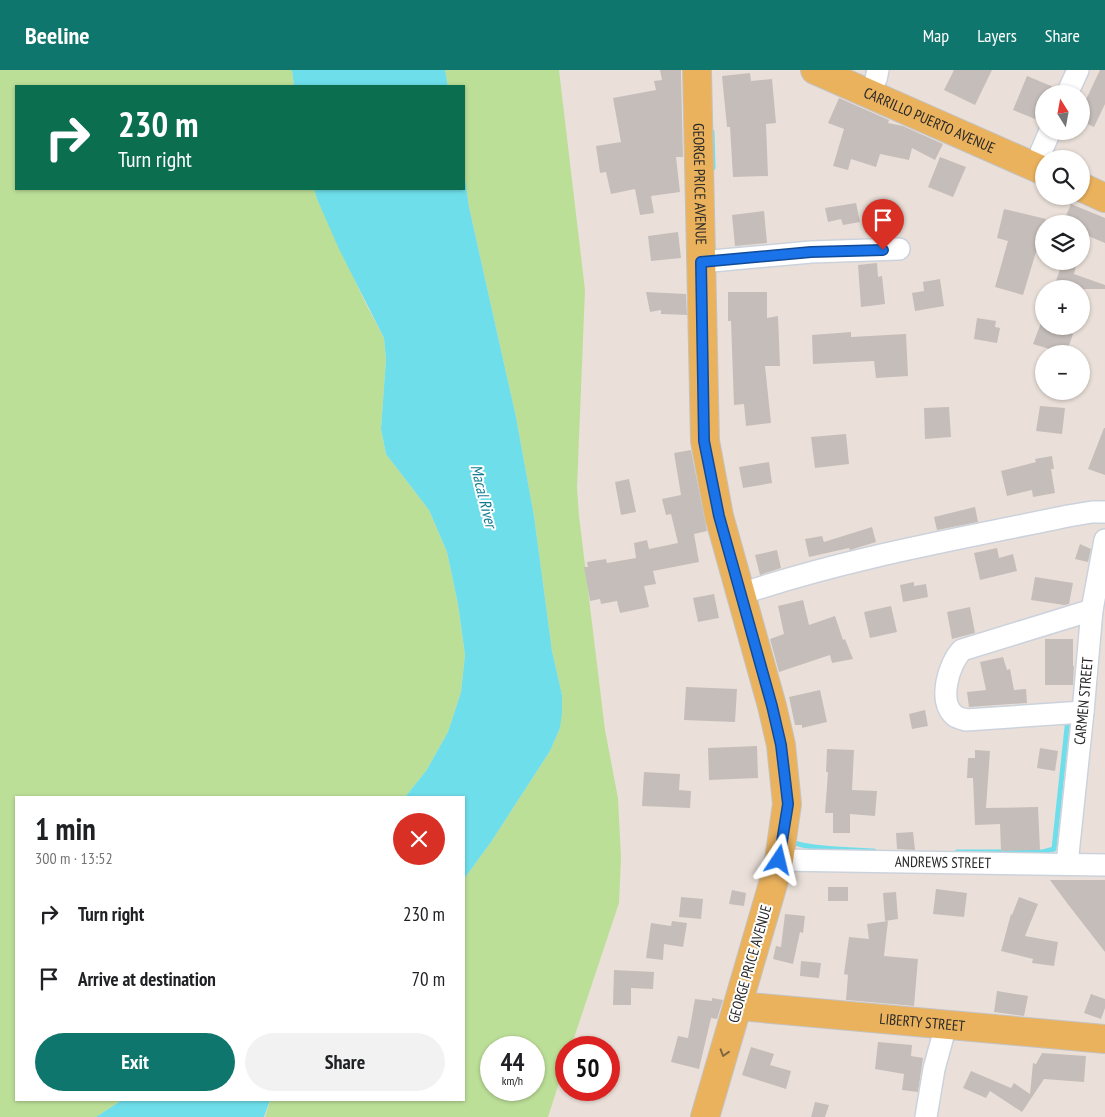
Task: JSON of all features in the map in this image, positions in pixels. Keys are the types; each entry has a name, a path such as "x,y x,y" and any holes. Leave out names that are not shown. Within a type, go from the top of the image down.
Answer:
{"main road":[{"name":"GEORGE PRICE AVENUE","path":"696,70 704,441 719,516 772,706 783,762 788,804 779,860 705,1117"},
{"name":"CARRILLO PUERTO AVENUE","path":"815,70 1040,150"},
{"name":"CARRILLO PUERTO AVENUE","path":"869,73 1041,150"},
{"path":"1090,174 1105,180"},
{"path":"1090,191 1105,198"},
{"name":"LIBERTY STREET","path":"738,1006 1105,1039"}],"street":[{"path":"1071,85 1078,70"},
{"path":"701,262 811,252 899,249"},
{"path":"741,594 778,582 884,555 1068,516 1105,512"},
{"name":"CARMEN STREET","path":"1067,864 1092,610 1105,540"},
{"path":"1083,712 966,720 956,716 950,709 946,697 946,682 951,666 962,650 1092,610"},
{"name":"ANDREWS STREET","path":"779,860 1105,865"},
{"path":"926,1117 934,1069 946,1025"}],"green space":[{"path":"0,70 292,70 294,85 15,85 15,190 314,190 366,304 384,338 386,359 381,429 386,454 429,510 447,552 458,604 465,655 461,692 448,732 426,771 406,796 15,796 15,1101 120,1101 96,1117 0,1117"},
{"path":"445,70 559,70 585,290 577,488 579,516 605,730 618,798 621,858 619,903 575,1036 555,1036 555,1095 548,1117 265,1117 270,1101 465,1101 465,878 491,842 550,751 560,728 562,695 552,651 534,516 516,417 469,207 465,178 465,85 448,85"}],"water":[{"path":"292,70 445,70 448,85 294,85"},
{"name":"Macal River","path":"465,178 469,207 516,417 534,516 552,651 562,695 562,713 560,728 550,751 491,842 465,878 465,796 406,796 426,771 448,732 461,692 465,655 458,604 447,552 429,510 386,454 381,429 386,359 384,338 339,249 314,190 465,190"},
{"path":"120,1101 270,1101 264,1117 96,1117"}],"building":[{"path":"660,70 681,70 683,157 676,157 680,192 651,196 654,213 640,215 635,189 611,194 606,172 600,173 596,146 621,142 613,98 656,90 654,81 662,80"},
{"path":"954,70 992,70 975,105 944,90"},
{"path":"1100,70 1105,70 1105,104 1094,127 1090,125 1090,91"},
{"path":"750,73 751,81 772,79 776,123 766,124 768,176 733,177 730,127 727,127 722,76"},
{"path":"1027,76 1049,85 1035,85 1035,119 1013,110"},
{"path":"839,98 889,120 888,123 903,126 943,144 935,160 912,148 909,160 880,154 876,167 851,159 848,170 833,166 844,129 828,123"},
{"path":"940,157 966,167 953,197 928,187"},
{"path":"856,203 860,222 843,225 841,219 828,222 825,208"},
{"path":"1071,205 1073,205 1105,218 1105,243 1090,237 1090,215 1066,215"},
{"path":"1004,209 1035,216 1035,255 1023,295 995,287 1008,241 997,238"},
{"path":"764,211 767,243 735,246 732,215"},
{"path":"678,232 681,258 651,261 648,236"},
{"path":"877,263 878,277 882,276 885,304 861,307 858,265"},
{"path":"1060,270 1075,270 1074,274 1105,285 1105,289 1090,289 1090,280 1056,280"},
{"path":"940,279 944,306 915,311 912,293 924,291 923,282"},
{"path":"646,292 686,294 687,315 661,314 661,310 650,312"},
{"path":"728,292 767,292 767,318 778,316 780,366 765,366 771,423 746,426 744,404 734,405 731,321 728,321"},
{"path":"977,318 996,321 995,327 1000,328 997,343 974,339"},
{"path":"851,332 851,337 906,334 908,376 876,378 874,361 813,364 812,335"},
{"path":"1036,335 1073,335 1069,345 1033,344"},
{"path":"1040,406 1065,408 1062,434 1036,431"},
{"path":"949,407 951,437 925,439 924,408"},
{"path":"1105,428 1105,475 1088,469"},
{"path":"846,434 849,464 815,468 811,437"},
{"path":"691,450 707,531 694,534 699,562 653,571 656,584 644,586 649,607 620,613 617,601 601,604 600,599 590,601 584,567 588,567 587,562 606,559 607,563 636,558 634,543 647,540 649,549 678,543 671,514 666,515 662,499 681,495 674,453"},
{"path":"1052,456 1054,469 1051,469 1055,493 1033,497 1032,490 1007,496 1001,471 1036,462 1035,459"},
{"path":"769,462 772,483 743,488 739,467"},
{"path":"629,479 636,512 621,515 615,482"},
{"path":"975,507 978,522 937,530 934,517"},
{"path":"872,527 876,542 850,550 849,548 809,557 805,539 822,536 824,542"},
{"path":"1080,544 1091,549 1088,562 1075,559"},
{"path":"997,548 999,558 1013,554 1017,571 980,580 974,553"},
{"path":"777,550 781,568 760,575 755,555"},
{"path":"1035,577 1073,583 1069,604 1064,605 1031,600"},
{"path":"914,582 914,586 926,584 928,597 903,602 900,585"},
{"path":"714,594 719,618 698,622 693,598"},
{"path":"803,600 809,625 835,616 843,640 845,639 853,659 832,663 830,655 779,672 770,639 784,634 778,606"},
{"path":"891,606 897,632 870,638 864,612"},
{"path":"970,607 975,633 952,639 947,612"},
{"path":"1045,639 1073,639 1073,685 1045,685"},
{"path":"1003,657 1007,670 1010,669 1014,690 1026,689 1027,703 969,707 967,692 986,690 980,662"},
{"path":"686,687 737,689 735,722 684,720"},
{"path":"820,690 827,722 802,728 802,725 795,725 789,697"},
{"path":"925,710 928,726 912,729 909,714"},
{"path":"757,746 758,778 709,780 708,748"},
{"path":"1040,748 1058,751 1055,771 1037,768"},
{"path":"827,749 854,750 852,790 877,791 875,816 850,814 850,833 833,833 833,813 825,813 828,772 826,772"},
{"path":"975,750 990,751 986,808 1038,807 1040,850 1001,851 1000,824 975,825 973,778 967,778 968,758 975,758"},
{"path":"644,772 680,774 679,790 691,791 690,808 642,806"},
{"path":"913,832 915,850 897,849 896,833"},
{"path":"1050,880 1105,880 1105,952 1067,903"},
{"path":"828,887 848,887 848,901 828,901"},
{"path":"936,889 967,893 964,917 933,914"},
{"path":"732,890 746,893 744,906 729,904"},
{"path":"896,892 898,919 885,921 883,893"},
{"path":"681,897 703,899 701,919 679,917"},
{"path":"1019,897 1038,904 1025,936 1058,942 1054,966 1032,963 1033,959 1001,951 1011,914"},
{"path":"785,914 805,916 803,933 800,932 793,964 773,959 776,946 781,947"},
{"path":"672,921 687,923 683,947 664,944 663,960 646,958 651,923 671,926"},
{"path":"888,921 884,956 918,959 914,1006 846,1000 848,975 844,974 849,937 869,939 867,924"},
{"path":"801,961 821,963 819,978 800,976"},
{"path":"614,970 654,972 653,989 631,988 631,1005 613,1005"},
{"path":"997,991 1028,996 1024,1016 994,1012"},
{"path":"1091,994 1105,999 1105,1008 1101,1019 1084,1013"},
{"path":"712,998 723,1000 717,1019 711,1018 699,1069 671,1062 678,1036 688,1038 695,999 712,1001"},
{"path":"878,1042 912,1045 911,1056 923,1058 918,1092 902,1090 904,1074 875,1069"},
{"path":"751,1047 774,1054 770,1065 791,1071 786,1089 742,1075"},
{"path":"1042,1053 1086,1056 1084,1082 1044,1079 1022,1112 990,1091 986,1098 963,1088 971,1071 1011,1088 1014,1083 1030,1094 1033,1063 1036,1064"},
{"path":"815,1102 829,1105 825,1117 811,1117"}],"waterway":[{"path":"712,132 713,168"},
{"path":"957,852 1043,852 1054,849 1068,718"},
{"path":"791,841 806,846 874,851"}],"route":[{"path":"779,860 788,804 781,745 772,706 719,516 704,441 701,262 811,252 883,250"}]}
